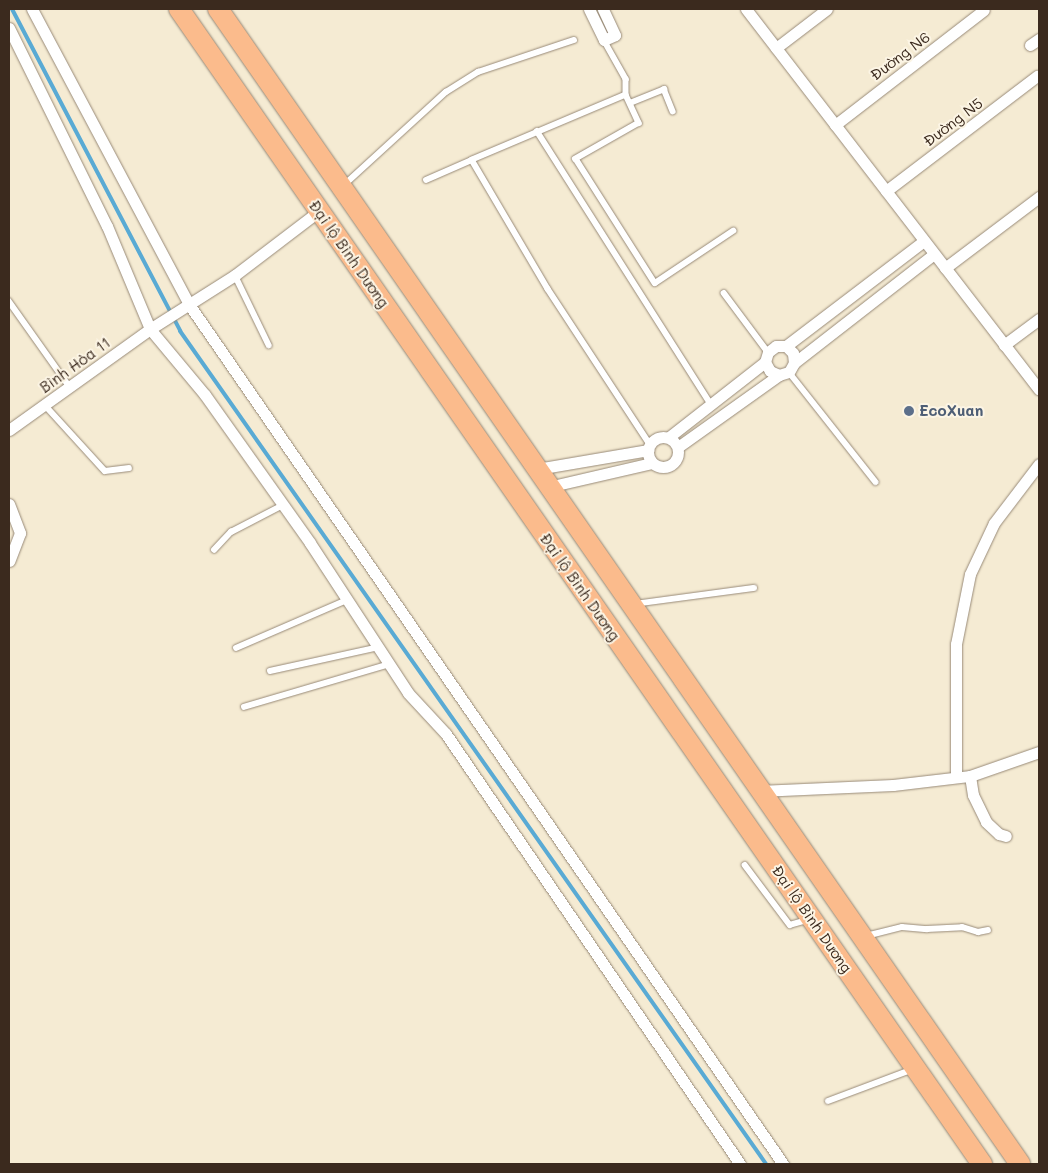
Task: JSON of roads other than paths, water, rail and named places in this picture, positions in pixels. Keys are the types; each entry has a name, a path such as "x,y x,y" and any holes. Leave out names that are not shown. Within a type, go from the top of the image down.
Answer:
{"highway":[{"name":"Đại lộ Bình Dương","path":"179,9 982,1164"},
{"name":"Đại lộ Bình Dương","path":"218,9 1020,1164"},
{"path":"319,211 341,188"},
{"path":"511,488 537,469"},
{"path":"523,504 548,486"}],"street":[{"path":"32,9 188,304 783,1164"},
{"path":"589,9 604,40 615,35 603,9"},
{"path":"746,9 1039,388"},
{"path":"776,48 827,9"},
{"name":"Đường N6","path":"835,125 984,10"},
{"path":"9,28 107,226 154,327 205,395 283,506 392,664 408,693 446,734 740,1164"},
{"name":"Đường N5","path":"886,191 1037,76"},
{"path":"945,268 1039,197"},
{"name":"Bình Hòa 11","path":"9,430 154,327 235,275 319,211"},
{"path":"537,469 649,447 658,437 669,437 712,404 776,346 786,346 924,241"},
{"path":"548,486 652,463 659,467 674,463 678,447 787,370 934,254"},
{"path":"1004,345 1039,319"},
{"path":"786,346 793,353 787,370"},
{"path":"766,357 770,371 787,370"},
{"path":"669,437 678,447"},
{"path":"649,447 652,463"},
{"path":"956,776 956,644 965,591 994,522 1039,464"},
{"path":"9,504 20,533 9,561"},
{"path":"759,790 893,785 956,776 970,776 1039,752"},
{"path":"970,776 973,794 986,822 998,834 1006,836"}],"lane":[{"path":"341,188 446,92 478,72 574,40"},
{"path":"604,40 626,79 626,94 639,123 576,159 656,283 733,231"},
{"path":"630,102 664,89 673,111"},
{"path":"426,180 626,94"},
{"path":"537,131 712,404"},
{"path":"472,160 548,289 649,447"},
{"path":"235,275 269,345"},
{"path":"724,293 766,357"},
{"path":"9,302 70,387"},
{"path":"787,370 876,482"},
{"path":"45,405 105,471 129,468"},
{"path":"214,550 231,532 283,506"},
{"path":"630,604 754,588"},
{"path":"236,648 347,600"},
{"path":"270,670 379,647"},
{"path":"244,707 392,664"},
{"path":"744,865 790,926 804,921 818,927"},
{"path":"862,937 902,927 927,929 962,927 978,932 988,930"},
{"path":"828,1101 916,1069"}],"waterway":[{"path":"12,9 180,331 766,1164"}],"place":[{"name":"EcoXuan","path":"909,411"}]}
